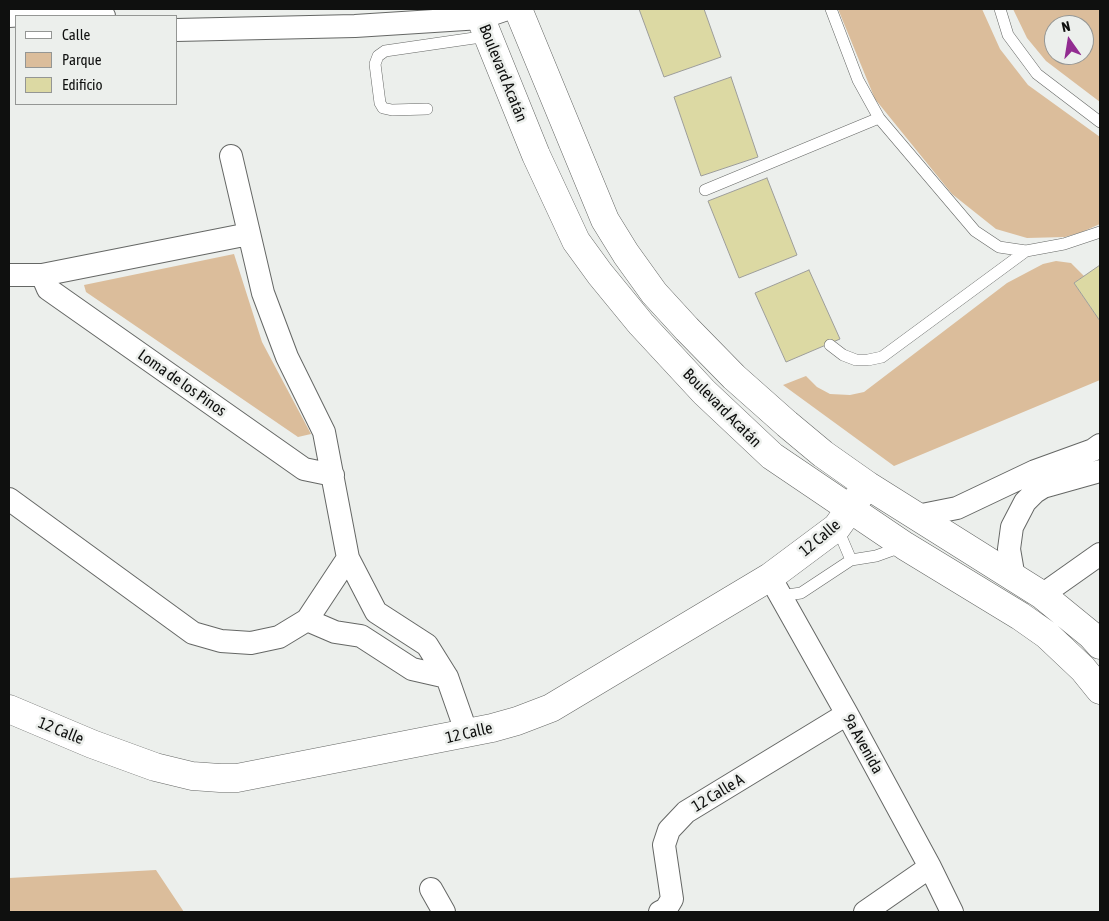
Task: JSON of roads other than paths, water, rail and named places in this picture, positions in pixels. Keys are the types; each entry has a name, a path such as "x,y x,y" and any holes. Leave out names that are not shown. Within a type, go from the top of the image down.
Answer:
{"main road":[{"name":"Boulevard Acatán","path":"518,9 605,220 626,254 654,293 734,377 794,430 866,485 1042,595 1100,644"},
{"name":"Boulevard Acatán","path":"482,21 536,155 576,241 641,324 704,392 772,456 843,518 905,546 1047,634 1100,690"},
{"name":"12 Calle","path":"9,709 143,763 169,771 206,778 237,778 467,734 517,721 551,708 775,586 843,518 866,485"}],"street":[{"path":"178,30 482,21 507,9"},
{"path":"24,15 83,11 100,15"},
{"path":"231,156 263,293 287,358 324,432 348,558 376,612 427,645 447,677 467,734"},
{"path":"11,279 42,275 249,234"},
{"name":"Loma de los Pinos","path":"42,275 48,290 304,468 333,475"},
{"path":"917,516 957,508 1035,472 1098,458"},
{"path":"1014,578 1009,549 1012,527 1024,502 1043,487 1098,458"},
{"path":"9,499 193,633 221,641 251,643 279,637 307,620 348,558"},
{"path":"1042,595 1100,554"},
{"name":"9a Avenida","path":"775,586 847,714 930,867 952,912"},
{"path":"361,636 376,612"},
{"path":"307,620 335,632 361,636 412,669 447,677"},
{"name":"12 Calle A","path":"660,912 666,908 672,899 664,845 669,830 686,812 847,714"},
{"path":"865,912 930,867"},
{"path":"431,889 444,912"}],"lane":[{"path":"831,9 858,80 879,118 975,231 999,247 1026,251 1064,244 1100,232"},
{"path":"1000,9 1008,35 1037,74 1100,122"},
{"path":"427,109 392,110 383,108 380,103 376,64 378,56 384,51 482,21"},
{"path":"705,190 879,118"},
{"path":"830,345 843,355 856,360 882,357 1026,251"},
{"path":"843,518 850,560"},
{"path":"775,586 801,593 850,560 876,556 905,546"}]}
